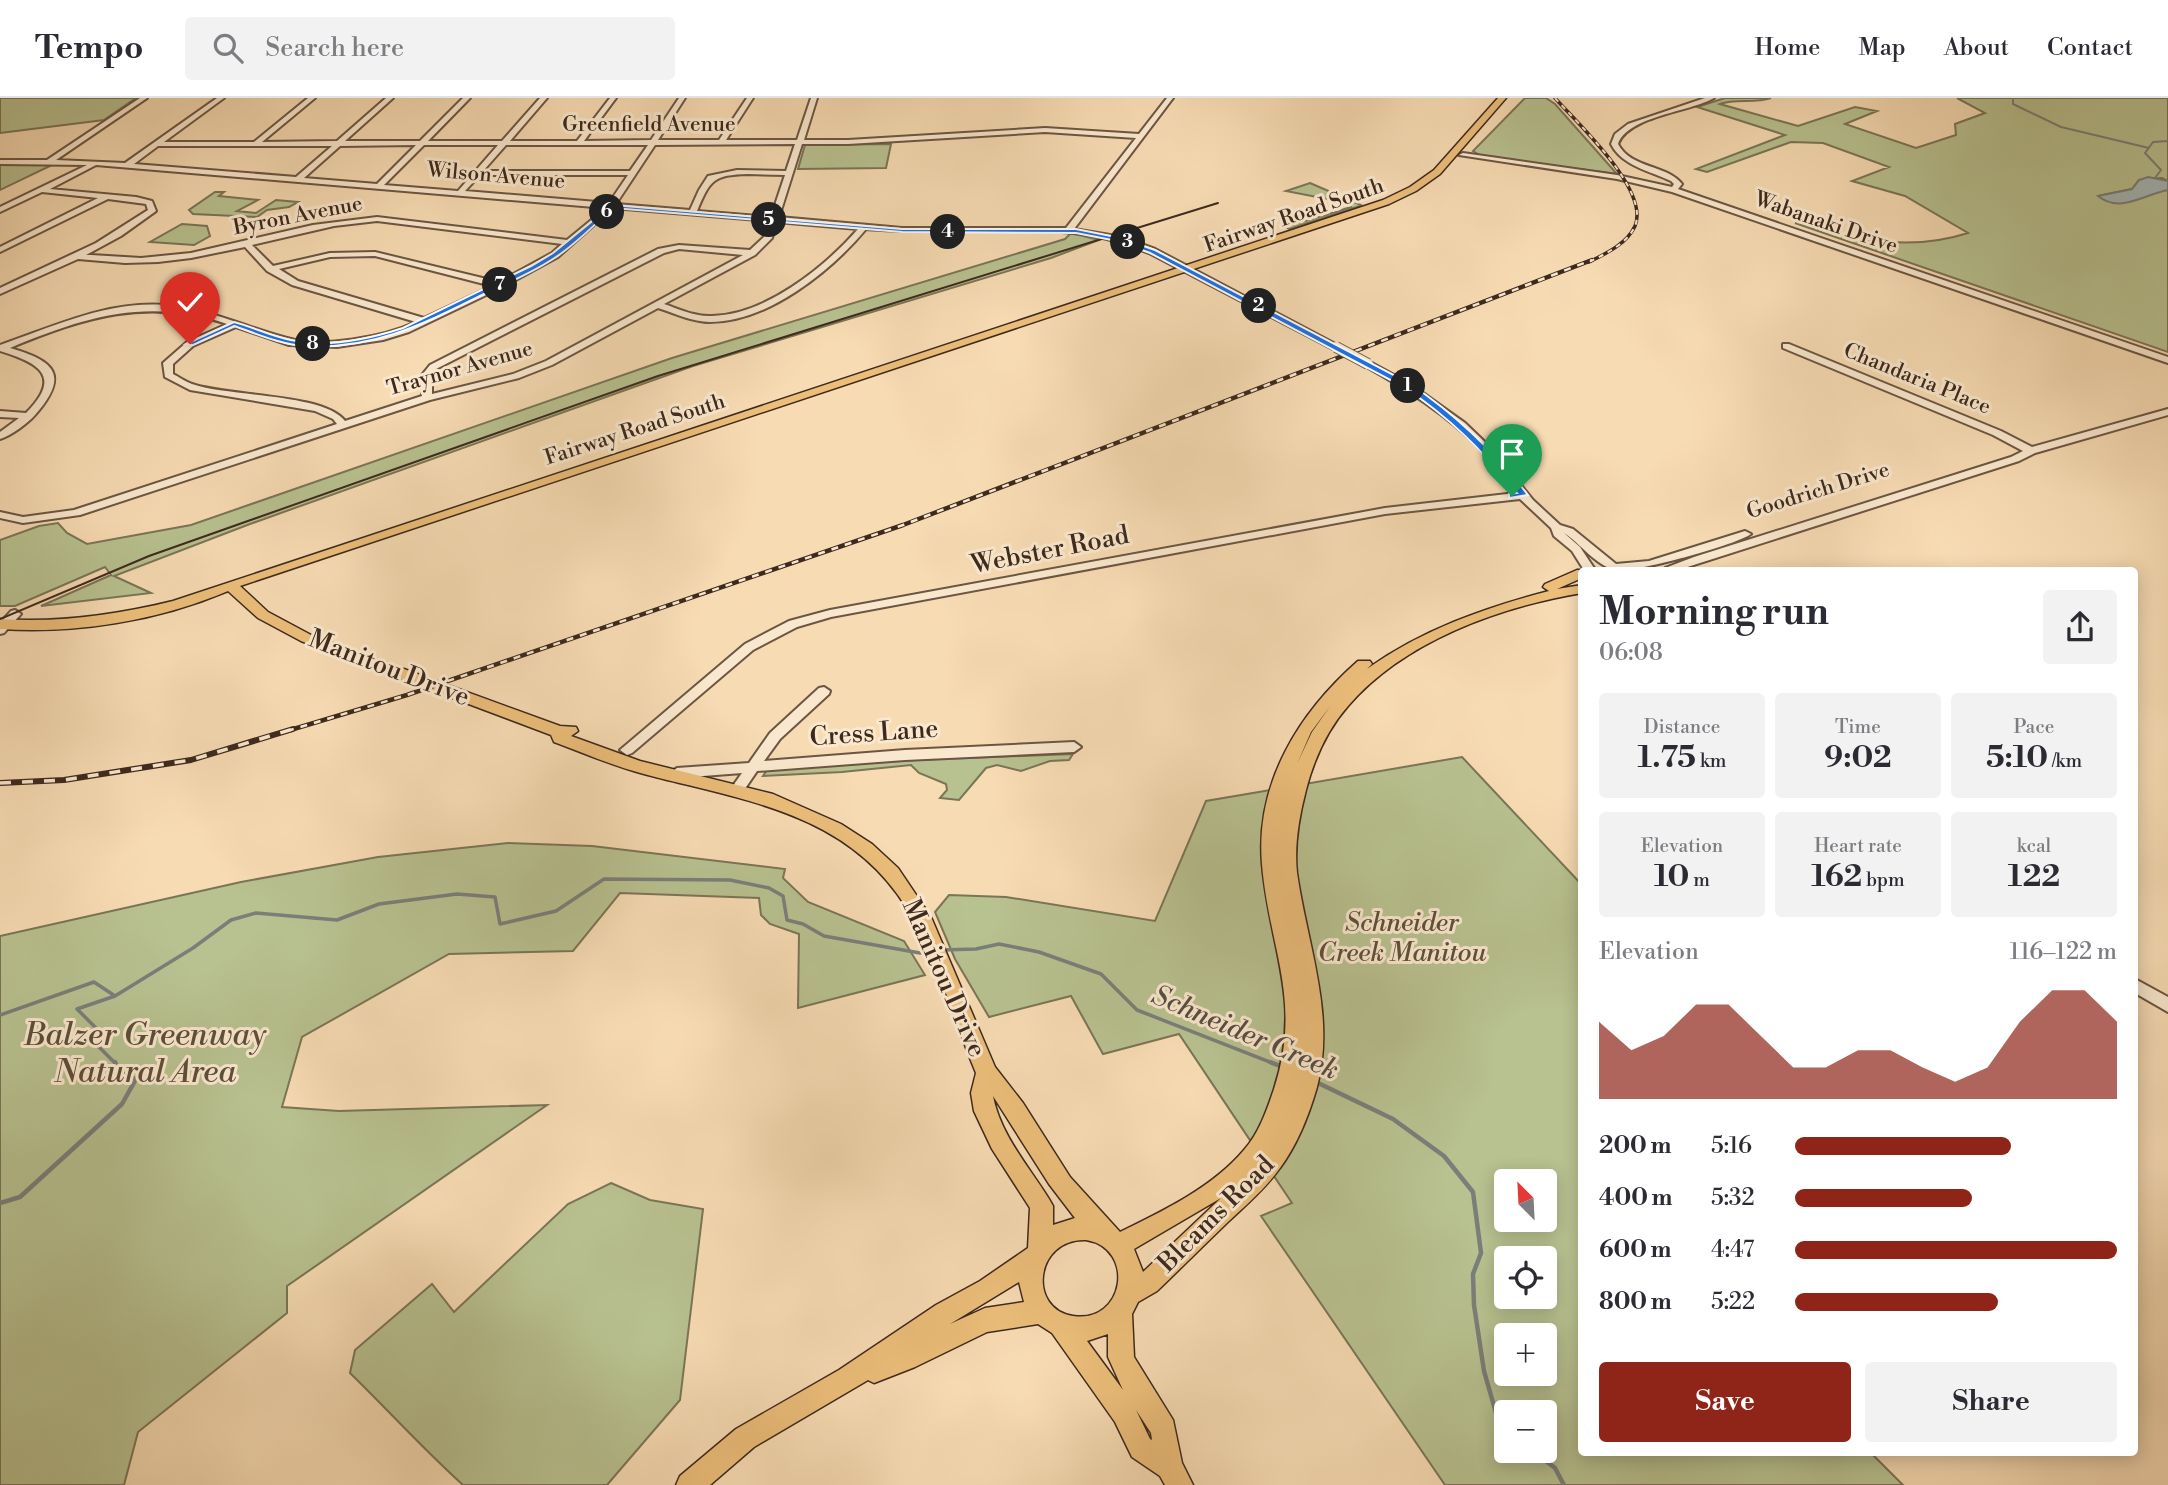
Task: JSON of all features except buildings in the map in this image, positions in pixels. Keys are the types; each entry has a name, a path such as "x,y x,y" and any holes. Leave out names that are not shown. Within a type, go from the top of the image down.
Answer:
{"main road":[{"name":"Fairway Road South","path":"1188,270 1404,194 1437,172 1502,98"},
{"name":"Fairway Road South","path":"230,585 1053,313 1070,305 1404,201 1438,181 1511,98"},
{"path":"256,610 261,590 282,569"},
{"name":"Bleams Road","path":"1304,1040 1271,860 1275,812 1288,765 1303,732 1344,682 1370,659 1402,640 1432,625 1552,586 1578,573"},
{"path":"4,621 85,610 209,586 230,585"},
{"path":"4,621 31,625 89,621 209,595 230,585"},
{"name":"Manitou Drive","path":"230,585 256,610 278,625 318,643 559,732 571,731 670,763 677,774"},
{"name":"Bleams Road","path":"1112,1240 1166,1219 1249,1162 1282,1125 1307,1084 1304,1040 1308,974 1287,870 1289,826 1297,781 1311,749 1334,710 1365,678 1395,654 1441,631 1541,598 1578,590"},
{"name":"Manitou Drive","path":"559,732 560,737 615,758 661,773 677,774 737,790 815,817 849,837 890,872 921,917 987,1073 1007,1094 1020,1121 1057,1178 1112,1240"},
{"name":"Manitou Drive","path":"987,1073 982,1093 985,1111 1000,1142 1041,1206 1042,1230 1038,1254"},
{"name":"Bleams Road","path":"1125,1302 1229,1207 1273,1161 1282,1125"},
{"path":"689,1485 746,1438 848,1379 946,1312 989,1289 1038,1254 1052,1239 1070,1232 1088,1231 1112,1240 1131,1267 1121,1357 1128,1375 1164,1429 1174,1476"},
{"path":"1038,1254 1030,1284 1051,1318 1124,1413 1141,1448 1174,1476"},
{"path":"848,1379 906,1358 985,1320 1051,1318 1078,1329 1097,1326 1125,1302"}],"street":[{"path":"50,161 144,98"},
{"path":"126,166 220,98"},
{"path":"255,144 312,98"},
{"path":"297,180 390,98"},
{"path":"378,187 467,98"},
{"path":"459,194 544,98"},
{"path":"579,143 613,98"},
{"path":"1,348 79,318 126,309 173,308 289,342 324,345 383,337 500,285 545,261 570,243 612,206 682,98"},
{"path":"721,142 750,98"},
{"name":"Traynor Avenue","path":"0,515 23,520 39,519 95,507 427,398 540,368 752,253 768,238 814,98"},
{"path":"1069,230 1170,98"},
{"path":"1674,190 1678,184 1674,179 1628,161 1615,140 1620,132 1630,125 1711,98"},
{"name":"Greenfield Avenue","path":"157,144 800,143 912,140 1026,130 1067,130 1140,136"},
{"name":"Wabanaki Drive","path":"1463,155 1617,177 1674,190 2168,360"},
{"name":"Wilson Avenue","path":"0,162 96,163 863,228 937,232 1069,230 1135,244 1406,385 1461,425 1485,448 1523,495 1576,550 1584,567"},
{"path":"0,210 96,163"},
{"path":"479,173 634,173"},
{"path":"692,213 708,180 720,174 789,173"},
{"path":"0,291 74,256 152,211 149,202 40,190"},
{"path":"0,250 107,196"},
{"name":"Byron Avenue","path":"74,256 118,261 160,260 350,221 377,219 570,243"},
{"path":"658,305 712,319 760,306 823,269 852,243 863,228"},
{"path":"247,244 270,269 295,283 424,321"},
{"path":"427,398 426,375 433,367 666,249 679,247 752,253"},
{"path":"270,269 330,255 375,254 500,285"},
{"path":"234,324 179,351 168,363 168,375 190,387 317,408 337,417 343,425"},
{"name":"Chandaria Place","path":"1786,346 1997,433 2031,451"},
{"path":"0,436 30,416 48,392 49,375 41,365 1,348"},
{"name":"Goodrich Drive","path":"1626,567 1650,564 2003,454 2031,451 2168,412"},
{"path":"0,414 30,416"},
{"name":"Goodrich Drive","path":"1678,567 2015,459 2031,451"},
{"name":"Webster Road","path":"627,750 749,646 793,624 830,614 1373,513 1425,504 1523,495"},
{"path":"1556,527 1569,531 1617,567"},
{"path":"1591,567 1597,564 1613,567"},
{"path":"737,790 775,736 824,691"},
{"name":"Cress Lane","path":"677,774 753,766 1035,747 1074,747"},
{"path":"2138,987 2168,1005"}],"green space":[{"path":"0,98 136,98 104,120 0,133"},
{"path":"1525,98 1546,98 1555,104 1617,174 1481,156 1473,151"},
{"path":"1725,98 1771,98 1720,104 1798,126 1855,107 1877,111 1845,124 1916,148 1956,135 1955,124 1985,113 1957,98 2168,98 2168,181 2162,178 2139,180 2132,189 2098,196 2168,190 2168,352 1795,223 1860,238 1902,243 1945,239 1968,233 1905,196 1852,181 1889,167 1823,143 1791,142 1707,172 1696,169 1785,135 1697,107"},
{"path":"891,144 886,168 798,169 805,145"},
{"path":"54,164 0,190 0,165"},
{"path":"1310,183 1361,205 1289,229 1286,227 1351,207 1348,203 1286,191"},
{"path":"215,192 224,192 219,196 258,200 237,211 256,213 276,200 298,202 289,207 267,210 257,217 193,214 189,210"},
{"path":"182,224 207,226 210,236 194,245 150,242"},
{"path":"1071,233 1099,240 1051,258 693,366 250,524 114,576 151,593 41,606 111,575 105,567 15,606 0,606 0,540 39,526 58,523 67,533 87,544 191,525 672,358 1065,239"},
{"path":"1073,754 1069,760 1050,761 1021,771 997,765 986,768 959,800 940,798 947,790 946,784 919,773 911,765 763,776 767,770 915,760"},
{"name":"Schneider Creek Manitou","path":"1462,757 1578,881 1578,1456 1874,1456 1903,1485 1445,1485 1261,1216 1292,1203 1179,1034 1103,1054 1071,996 989,1017 955,959 935,912 949,895 1006,897 1155,921 1206,801"},
{"name":"Balzer Greenway Natural Area","path":"508,843 592,846 785,869 783,878 808,902 904,941 925,975 798,1008 799,934 770,924 761,915 759,898 620,893 573,951 449,954 302,1037 282,1107 339,1111 547,1105 287,1286 287,1313 138,1432 124,1485 0,1485 0,936 241,882 378,857"},
{"path":"611,1183 650,1200 703,1209 680,1400 607,1485 463,1485 350,1373 355,1350 432,1284 454,1312 568,1204"}],"shaded area":[{"path":"2148,177 2168,181 2168,190 2124,203 2106,201 2098,196 2132,189 2139,180"}],"waterway":[{"path":"2013,98 2013,104 2061,127 2149,148"},
{"path":"2149,148 2153,142 2168,141"},
{"path":"2149,148 2145,153 2161,170 2155,178"},
{"name":"Schneider Creek","path":"115,996 193,948 231,920 256,913 337,920 379,904 457,894 495,897 500,924 556,911 604,879 730,880 769,888 783,896 787,920 803,924 824,936 920,953 933,951"},
{"name":"Schneider Creek","path":"940,950 976,949 999,944 1039,952 1101,974 1137,1010 1275,1064"},
{"name":"Schneider Creek","path":"0,1015 94,982 115,996"},
{"path":"115,996 77,1009 97,1029 97,1045 116,1064"},
{"name":"Schneider Creek","path":"1270,1062 1283,1067"},
{"path":"0,1203 20,1197 122,1104 136,1079 119,1072 116,1064"},
{"name":"Schneider Creek","path":"1316,1082 1393,1119 1444,1156 1473,1192 1481,1253 1473,1274 1474,1305 1484,1371 1494,1406"},
{"name":"Schneider Creek","path":"1549,1463 1555,1468 1564,1485"}],"tram line":[{"path":"0,619 149,556 658,376 1218,203"}],"railway":[{"path":"1555,98 1609,158 1632,194 1637,211 1635,226 1627,238 1589,262"},
{"path":"287,731 407,695 903,525 1592,260"},
{"path":"0,783 64,780 191,760 293,729"}],"route":[{"path":"190,344 234,324 289,342 324,345 367,341 406,330 534,268 555,255 612,206 937,232 1046,229 1076,231 1119,239 1153,251 1406,385 1461,425 1485,448 1523,495 1512,496"}]}
